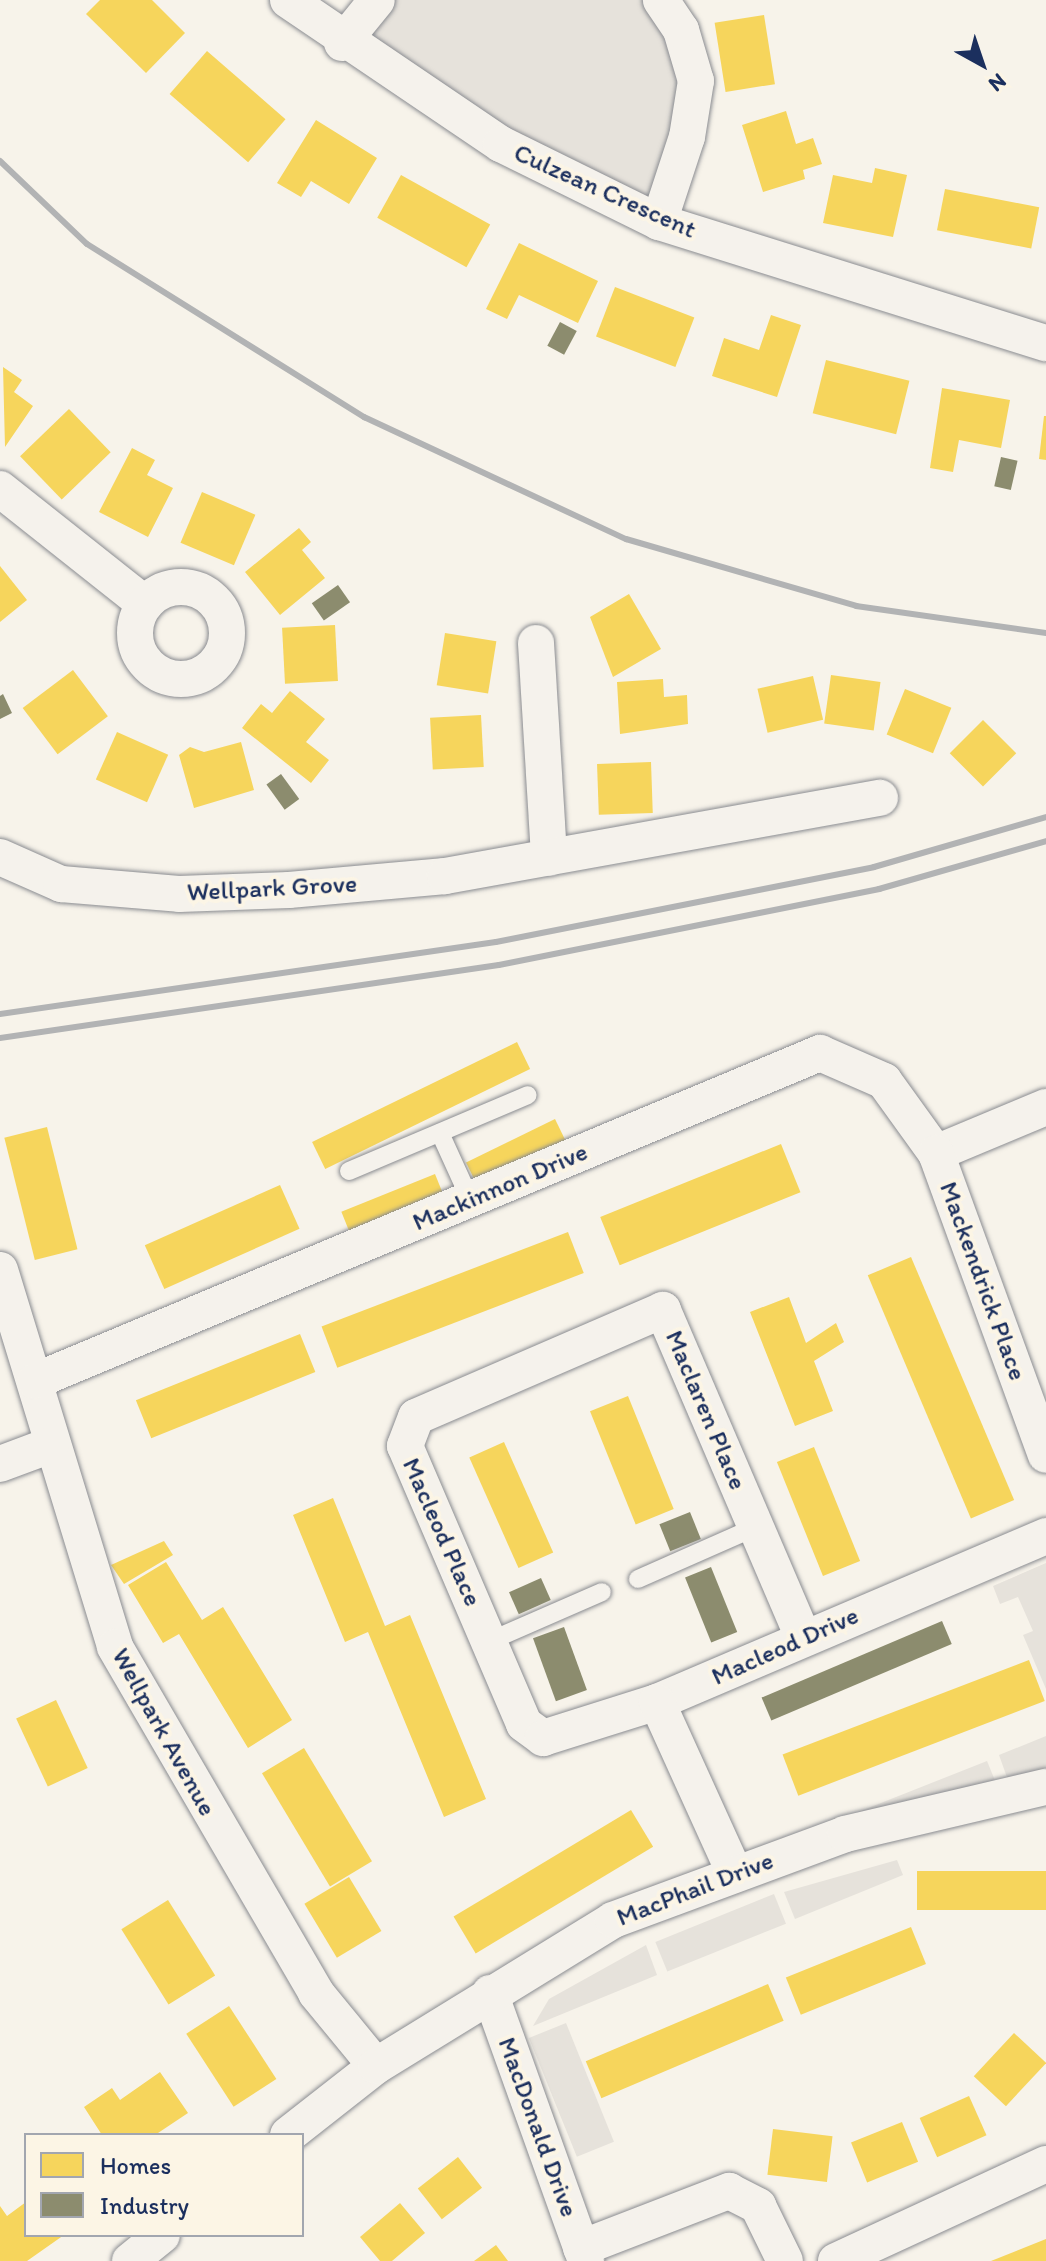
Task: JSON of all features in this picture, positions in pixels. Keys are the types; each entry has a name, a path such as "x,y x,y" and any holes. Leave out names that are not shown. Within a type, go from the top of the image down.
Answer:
{"street":[{"name":"Culzean Crescent","path":"288,0 342,43 501,144 659,222 1046,343"},
{"path":"342,43 377,0"},
{"path":"659,222 687,137 696,81 681,30 661,0"},
{"path":"0,489 145,604"},
{"path":"536,643 549,858"},
{"name":"Wellpark Grove","path":"0,857 61,884 179,894 445,876 880,798"},
{"name":"Mackinnon Drive","path":"35,1381 820,1053 884,1081 936,1153"},
{"path":"936,1153 1046,1107"},
{"name":"Mackendrick Place","path":"936,1153 1046,1455"},
{"name":"Wellpark Avenue","path":"0,1270 115,1647 316,1993 376,2066"},
{"name":"Maclaren Place","path":"537,1363 663,1310 803,1637"},
{"name":"Macleod Place","path":"524,1724 405,1446 416,1417 537,1363"},
{"path":"0,1464 51,1445"},
{"name":"Macleod Drive","path":"524,1724 543,1738 657,1702 803,1637 1046,1536"},
{"path":"657,1702 734,1872"},
{"name":"MacPhail Drive","path":"291,2133 376,2066 613,1920 734,1872 845,1834 1046,1787"},
{"name":"MacDonald Drive","path":"490,1993 583,2255"},
{"path":"836,2261 1046,2164"},
{"path":"583,2255 729,2191 758,2206 785,2261"},
{"path":"130,2261 160,2237"}],"lane":[{"path":"349,1171 528,1095"},
{"path":"440,1133 470,1199"},
{"path":"638,1579 756,1527"},
{"path":"490,1641 602,1592"}],"shaded area":[{"path":"377,0 661,0 696,81 659,222 342,43"},
{"path":"1046,1563 1046,1689 1023,1635 1033,1631 1018,1597 1000,1604 993,1586"},
{"path":"1046,1736 1046,1772 1009,1783 999,1755"},
{"path":"987,1761 996,1783 848,1816"},
{"path":"897,1860 903,1875 795,1919 784,1892"},
{"path":"774,1894 786,1924 667,1972 655,1942"},
{"path":"646,1945 657,1975 533,2026 549,1999"},
{"path":"566,2023 614,2142 577,2157 529,2038"}],"building: Homes":[{"path":"100,0 152,0 185,33 146,73 86,14"},
{"path":"764,15 775,84 726,92 715,23"},
{"path":"207,51 285,119 248,162 170,94"},
{"path":"786,111 796,144 813,138 822,164 803,170 805,179 763,192 742,125"},
{"path":"316,120 377,158 349,204 311,181 301,197 277,183"},
{"path":"875,168 907,175 893,237 823,223 833,175 872,183"},
{"path":"401,175 490,224 466,267 377,218"},
{"path":"945,189 1039,207 1031,249 937,230"},
{"path":"519,243 598,281 578,323 519,295 507,319 486,309"},
{"path":"615,287 694,317 675,367 596,336"},
{"path":"771,315 801,325 777,397 712,376 724,338 759,350"},
{"path":"826,360 909,381 896,434 813,413"},
{"path":"3,367 22,380 14,392 33,406 5,447"},
{"path":"942,388 1010,400 1001,448 959,440 953,472 930,468"},
{"path":"69,409 111,452 62,499 20,456"},
{"path":"1046,416 1046,460 1039,459"},
{"path":"132,448 155,460 147,475 173,488 148,537 99,512"},
{"path":"202,492 255,515 234,565 181,543"},
{"path":"299,528 311,542 302,550 325,578 280,615 245,572"},
{"path":"0,566 27,600 0,622"},
{"path":"629,594 661,649 613,677 590,617"},
{"path":"335,625 338,681 285,684 282,628"},
{"path":"445,633 496,641 488,693 437,685"},
{"path":"73,670 108,716 58,754 23,708"},
{"path":"831,675 881,682 874,730 824,724"},
{"path":"813,676 823,720 768,733 757,689"},
{"path":"663,679 664,697 687,695 688,724 620,734 617,682"},
{"path":"905,689 951,708 933,753 887,734"},
{"path":"290,691 325,719 306,742 329,760 311,783 242,728 261,704 272,713"},
{"path":"481,715 484,767 433,770 430,718"},
{"path":"983,720 1016,753 983,786 950,753"},
{"path":"117,732 168,755 147,802 96,780"},
{"path":"241,742 254,790 194,808 179,755 190,747 204,752"},
{"path":"651,762 653,813 599,815 597,764"},
{"path":"517,1042 530,1069 325,1169 312,1142"},
{"path":"555,1119 568,1146 479,1189 466,1162"},
{"path":"47,1127 77,1249 35,1260 4,1138"},
{"path":"781,1144 800,1192 620,1265 600,1217"},
{"path":"435,1174 446,1201 352,1239 341,1212"},
{"path":"280,1185 300,1229 164,1289 145,1245"},
{"path":"568,1232 584,1273 337,1368 322,1327"},
{"path":"911,1257 1014,1500 971,1518 868,1275"},
{"path":"789,1297 806,1343 836,1323 844,1342 814,1361 833,1411 795,1426 750,1312"},
{"path":"300,1334 315,1372 151,1438 136,1400"},
{"path":"628,1396 674,1509 636,1524 590,1411"},
{"path":"504,1442 553,1553 519,1568 469,1457"},
{"path":"814,1447 860,1561 823,1576 777,1462"},
{"path":"333,1498 385,1626 410,1615 486,1799 444,1817 368,1632 345,1642 293,1515"},
{"path":"164,1541 173,1555 124,1584 111,1565"},
{"path":"166,1562 202,1620 223,1607 292,1720 248,1748 179,1634 163,1643 128,1585"},
{"path":"1029,1660 1045,1701 798,1796 783,1755"},
{"path":"56,1700 88,1768 48,1787 16,1719"},
{"path":"304,1748 372,1861 330,1886 262,1773"},
{"path":"631,1810 653,1847 476,1953 454,1917"},
{"path":"917,1871 1046,1871 1046,1910 917,1910"},
{"path":"349,1877 381,1931 337,1958 304,1904"},
{"path":"168,1900 215,1975 169,2005 121,1929"},
{"path":"911,1927 926,1964 801,2015 786,1978"},
{"path":"768,1984 784,2021 601,2098 586,2061"},
{"path":"229,2006 276,2079 234,2107 186,2034"},
{"path":"1014,2033 1046,2063 1006,2106 974,2076"},
{"path":"160,2072 188,2113 158,2133 101,2133 84,2107 112,2088 120,2100"},
{"path":"969,2096 986,2135 937,2157 920,2118"},
{"path":"902,2122 918,2162 867,2182 851,2143"},
{"path":"773,2129 833,2136 827,2182 767,2175"},
{"path":"458,2157 482,2188 442,2219 418,2188"},
{"path":"24,2203 24,2237 61,2237 27,2261 0,2261 0,2206 7,2216"},
{"path":"400,2203 425,2233 392,2261 380,2261 360,2237"},
{"path":"1046,2239 1046,2261 991,2261"},
{"path":"496,2245 508,2261 474,2261"}],"building: Industry":[{"path":"560,322 577,331 564,355 547,346"},
{"path":"1001,457 1018,461 1011,490 994,486"},
{"path":"338,585 350,602 324,621 312,603"},
{"path":"3,694 12,713 0,719 0,696"},
{"path":"281,774 299,799 285,810 266,785"},
{"path":"690,1512 701,1539 670,1551 659,1524"},
{"path":"711,1567 737,1632 711,1642 685,1577"},
{"path":"541,1578 551,1600 519,1614 509,1592"},
{"path":"942,1621 952,1644 771,1721 762,1698"},
{"path":"564,1627 587,1690 556,1701 533,1638"}],"railway":[{"path":"0,161 87,244 364,417 626,539 856,606 1046,633"},
{"path":"0,1014 496,942 874,867 1046,817"},
{"path":"0,1038 499,965 879,889 1046,841"}]}
